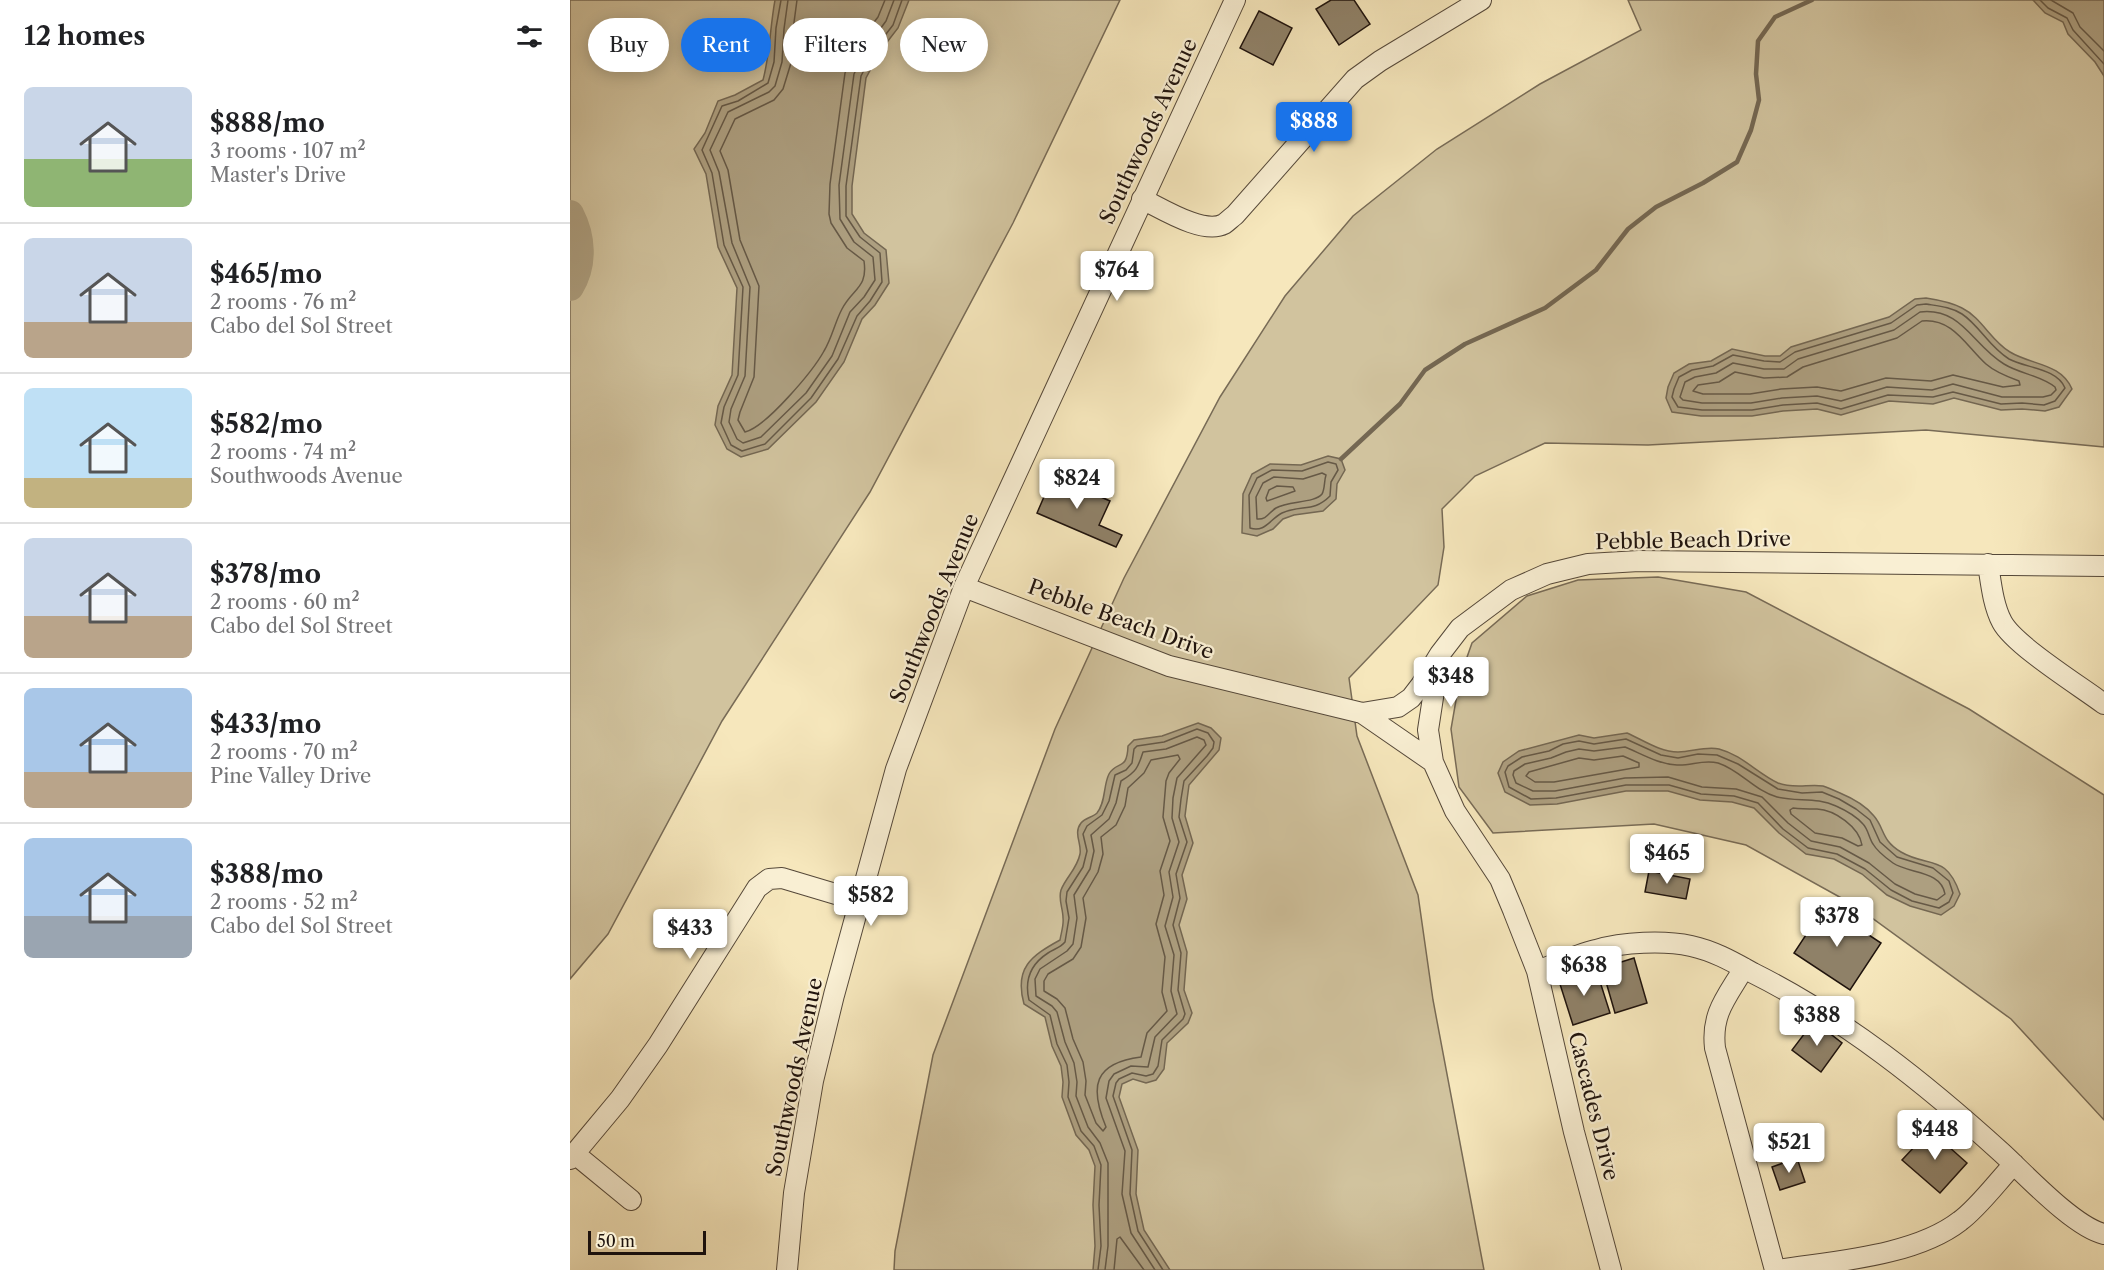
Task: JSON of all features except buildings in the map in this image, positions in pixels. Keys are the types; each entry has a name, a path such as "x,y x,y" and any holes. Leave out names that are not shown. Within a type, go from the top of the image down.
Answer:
{"street":[{"name":"Southwoods Avenue","path":"787,1270 794,1194 813,1081 859,901 896,769 964,587 1235,0"},
{"path":"1142,199 1196,224 1211,227 1223,225 1235,215 1355,79 1380,61 1481,0"},
{"name":"Pebble Beach Drive","path":"964,587 1169,666 1362,713 1398,707 1411,698 1460,628 1511,591 1547,574 1588,564 1639,561 2104,566"},
{"path":"1988,564 1995,603 2003,624 2016,639 2104,704"},
{"name":"Cascades Drive","path":"1440,654 1428,730 1433,762 1455,811 1500,879 1537,971 1574,1132 1611,1270"},
{"path":"1362,713 1433,762"},
{"path":"631,1200 573,1157 620,1099 658,1045 757,888 769,879 782,878 859,901"},
{"path":"1537,971 1598,949 1661,943 1690,945 1719,954 1788,991 1908,1073 2085,1227 2104,1234"},
{"path":"1744,968 1719,1009 1714,1023 1714,1048 1777,1270 1913,1247 1961,1221 2014,1164"}],"shaded area":[{"path":"570,0 1120,0 1013,223 870,492 722,721 608,934 570,979 570,287 578,269 580,251 577,232 570,214"},
{"path":"1628,0 2104,0 2104,447 1926,430 1648,445 1545,443 1475,476 1442,509 1444,547 1438,585 1349,678 1357,736 1418,895 1433,1000 1484,1270 894,1270 895,1251 933,1055 1055,729 1124,578 1220,397 1285,296 1353,216 1437,149 1540,84 1641,30"},
{"path":"1658,577 1746,592 1969,709 2104,795 2104,1120 2011,1019 1854,905 1746,845 1654,824 1493,833 1459,787 1451,729 1460,677 1472,643 1527,596 1578,580"}],"water":[{"path":"775,0 909,0 898,28 888,41 888,18 783,18 783,72 869,72 866,78 852,186 852,214 864,233 886,250 889,283 875,305 862,319 844,362 816,402 768,449 741,457 727,449 715,425 718,406 732,375 737,288 718,247 706,174 694,149 705,133 718,101 763,80 765,72 771,72 771,30"},
{"path":"2033,0 2104,0 2104,76 2095,62 2068,34 2063,22 2045,13"},
{"path":"1926,298 1949,303 1969,312 2003,347 2018,356 2053,369 2067,380 2072,389 2059,407 2045,411 2001,410 1954,398 1933,404 1889,401 1841,415 1817,409 1752,416 1701,416 1672,412 1666,398 1674,373 1689,364 1711,361 1732,349 1765,356 1780,356 1791,347 1889,317 1915,299"},
{"path":"1328,456 1341,459 1345,470 1337,484 1336,499 1323,511 1283,519 1273,529 1257,536 1242,533 1243,494 1252,474 1270,464 1301,465"},
{"path":"1198,723 1211,728 1221,738 1219,750 1189,785 1185,816 1193,843 1182,875 1187,899 1179,925 1187,952 1184,990 1192,1013 1188,1023 1167,1043 1164,1069 1156,1080 1146,1083 1133,1079 1122,1084 1119,1097 1138,1150 1136,1194 1144,1230 1170,1270 1093,1270 1095,1166 1089,1150 1076,1135 1062,1097 1061,1066 1052,1046 1045,1017 1024,1004 1021,981 1023,972 1033,958 1060,940 1063,914 1060,894 1079,859 1079,827 1083,821 1100,809 1109,774 1115,767 1124,763 1128,746 1134,740 1162,736"},
{"path":"1627,733 1658,748 1671,751 1719,749 1735,755 1778,783 1789,786 1823,786 1849,797 1871,812 1895,848 1949,872 1960,894 1954,906 1941,915 1910,906 1887,895 1862,874 1834,859 1806,854 1779,833 1754,808 1732,802 1700,800 1668,791 1626,791 1557,804 1530,805 1505,792 1498,773 1503,762 1519,751 1579,735 1594,738"}],"waterway":[{"path":"1341,459 1400,404 1425,370 1465,344 1545,308 1596,270 1628,229 1656,207 1703,183 1737,162 1751,130 1759,100 1756,74 1758,41 1775,17 1812,0"},
{"path":"570,214 577,232 580,250 578,269 570,287"}]}
